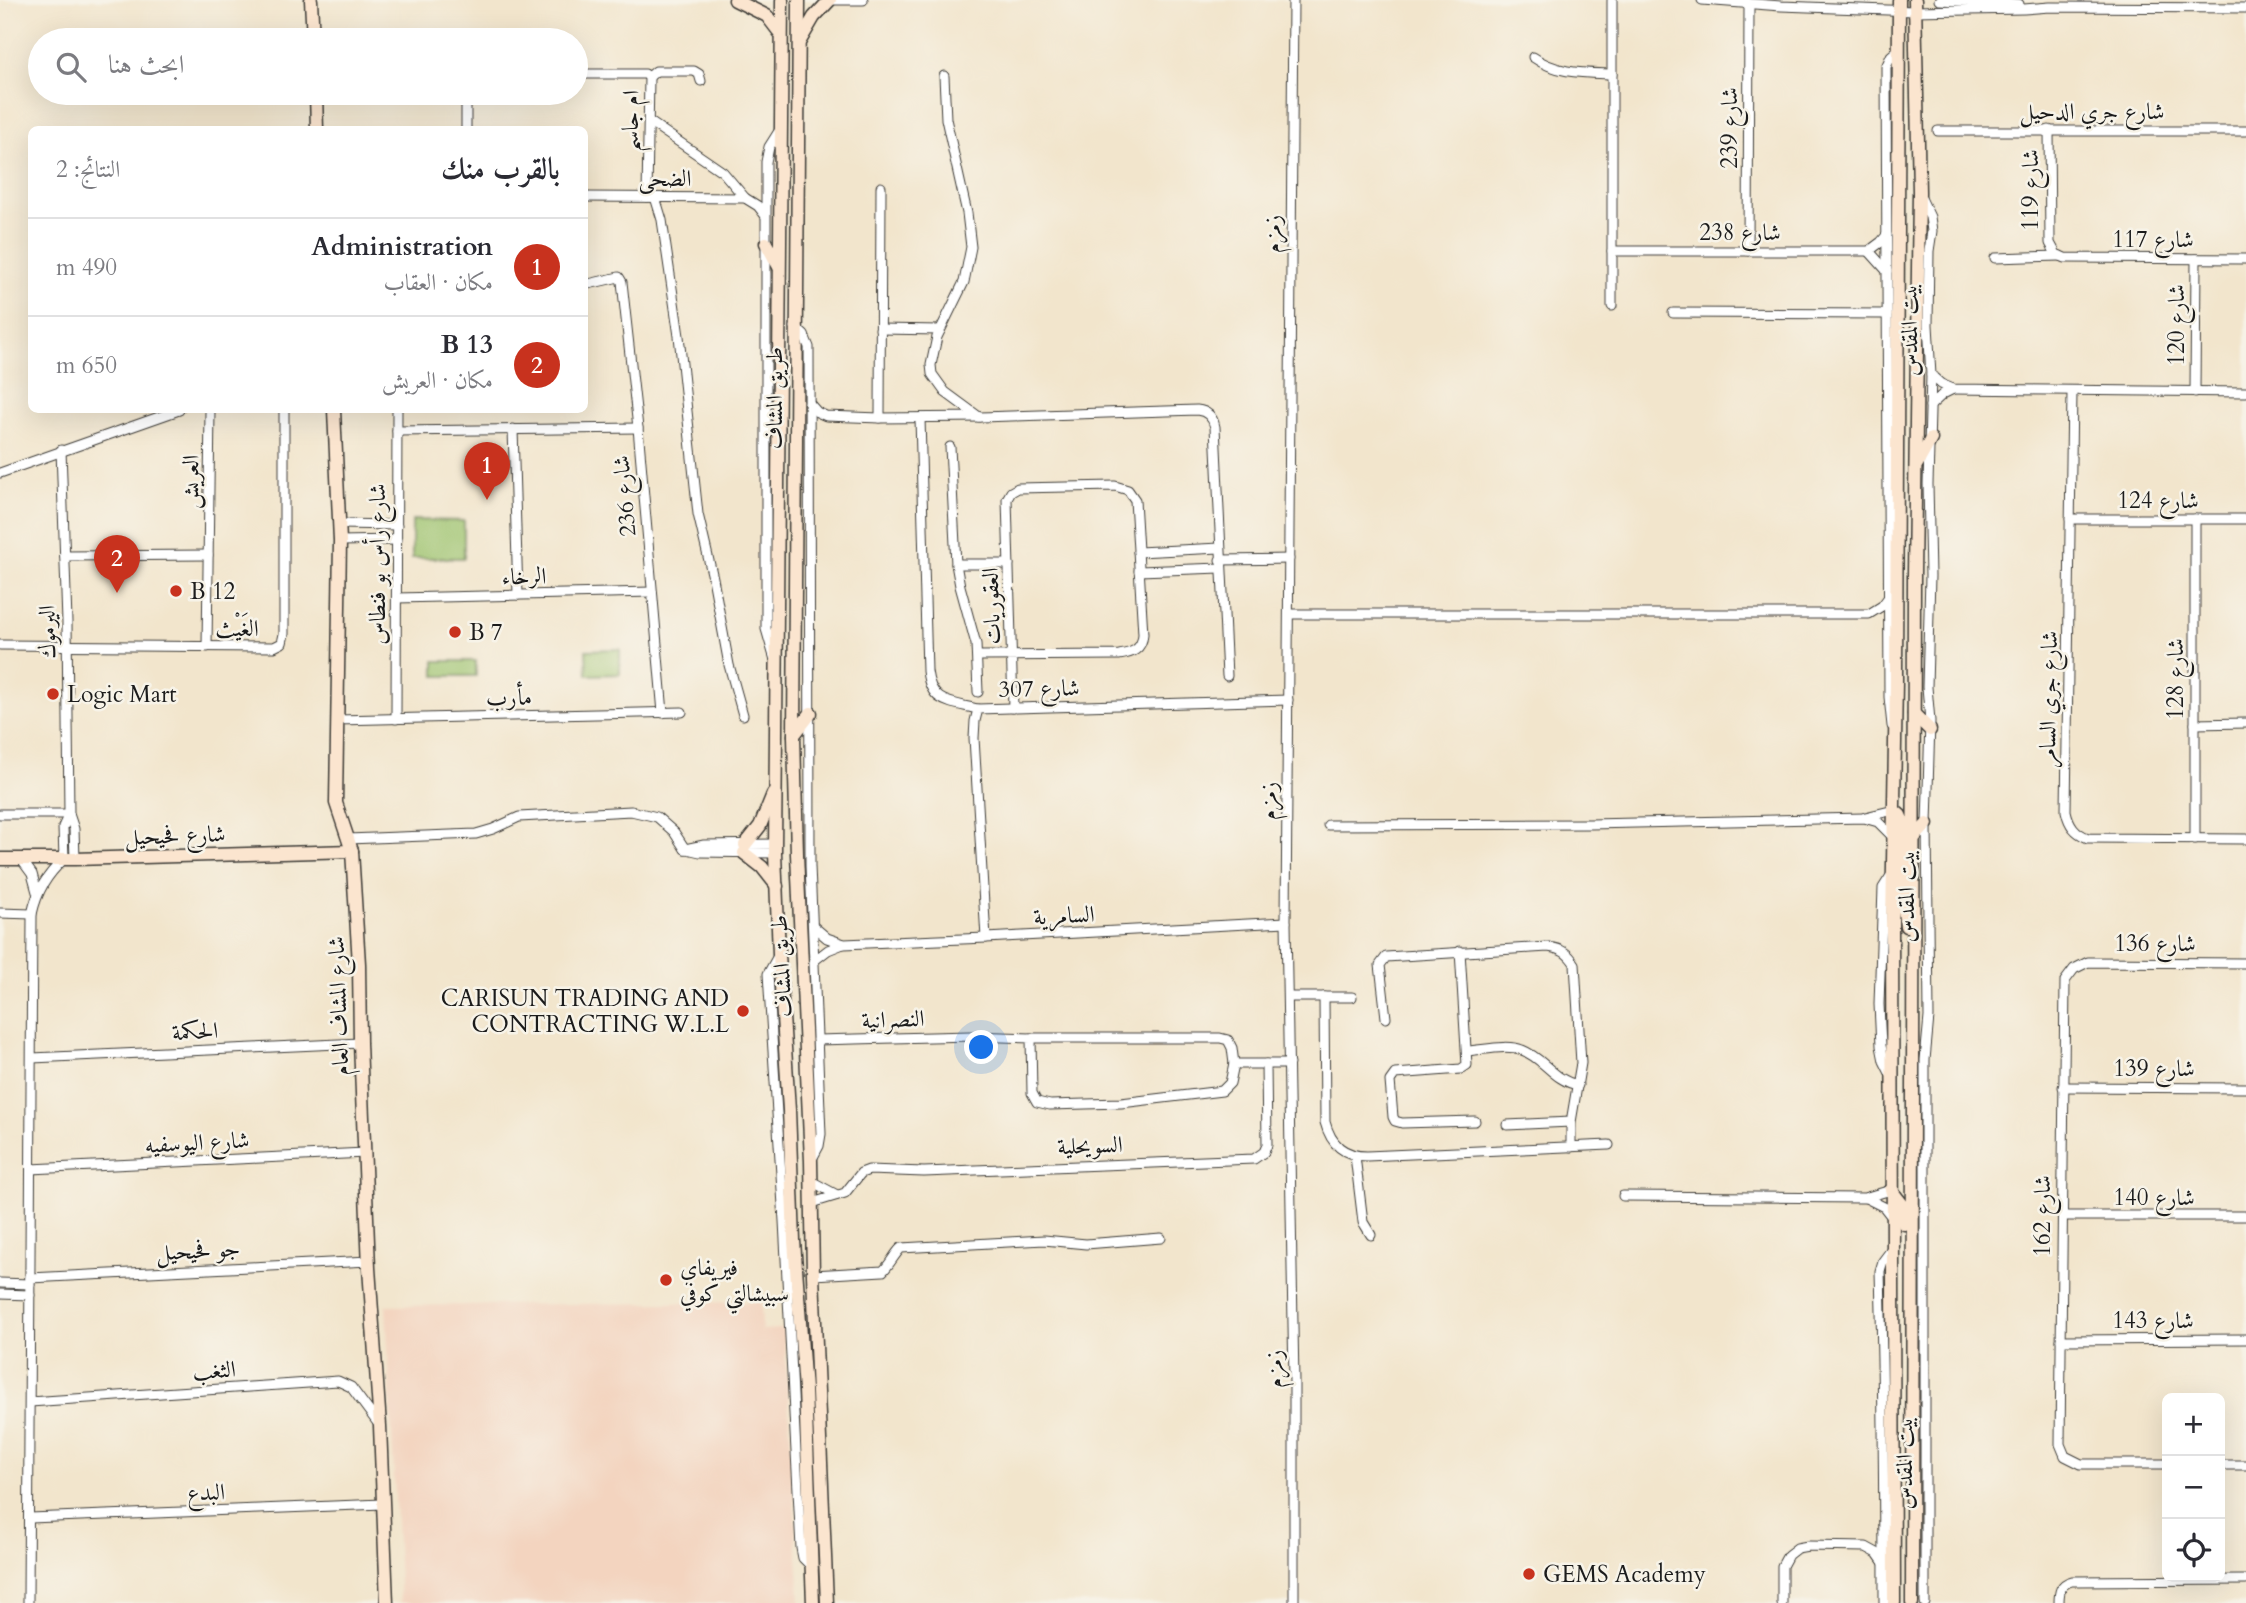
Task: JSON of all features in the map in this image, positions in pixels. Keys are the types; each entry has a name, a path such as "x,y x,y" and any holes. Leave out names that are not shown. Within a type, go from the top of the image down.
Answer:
{"street":[{"path":"311,0 312,28"},
{"path":"735,0 767,16 780,33"},
{"name":"طريق المشاف","path":"782,0 775,849 794,1241 806,1390 813,1603"},
{"name":"طريق المشاف","path":"799,0 794,736 827,1603"},
{"path":"798,48 807,27 830,1 863,0"},
{"name":"زمزم","path":"1293,0 1286,922 1294,1382 1294,1603"},
{"path":"1612,0 1612,306"},
{"path":"1702,0 1749,4 1899,4 2024,9 2047,5"},
{"path":"1939,0 2047,5 2175,4 2246,8"},
{"name":"شارع 239","path":"1748,251 1749,4"},
{"name":"بيت المقدس","path":"1895,732 1889,712 1888,598 1892,557 1899,4"},
{"name":"بيت المقدس","path":"1912,1603 1912,957 1919,192 1914,5"},
{"name":"بيت المقدس","path":"1894,1603 1891,1190 1895,732 1887,314 1886,67 1891,56 1898,50"},
{"path":"1533,57 1564,71 1612,74"},
{"path":"649,77 656,71 694,71 699,74 701,81"},
{"name":"ام جاسم","path":"588,74 645,74 649,77 651,197 663,220 698,514 729,665 743,715"},
{"path":"944,76 946,119 967,213 971,247 964,282 940,330 932,354 932,374 956,401 981,418"},
{"path":"316,105 317,126"},
{"path":"466,105 466,126"},
{"path":"650,122 723,172 766,216"},
{"name":"طريق المشاف","path":"777,665 766,629 766,180 769,147 781,128"},
{"name":"شارع 119","path":"2049,130 2050,237 2052,249 2061,257"},
{"name":"شارع جري الدحيل","path":"1938,131 2246,131"},
{"path":"746,198 756,193 766,180"},
{"path":"880,418 881,187"},
{"name":"بيت المقدس","path":"1919,192 1930,217 1932,231 1929,251 1928,325 1931,439 1928,484 1928,1017 1925,1060 1926,1603"},
{"name":"الضحى","path":"588,197 746,198"},
{"path":"1887,235 1869,251 1887,271"},
{"path":"766,243 780,269"},
{"name":"شارع 238","path":"1612,251 1869,251"},
{"name":"شارع 117","path":"1995,258 2246,259"},
{"name":"شارع 120","path":"2195,392 2196,259"},
{"name":"شارع 236","path":"588,284 619,277 622,282 638,428 663,713"},
{"path":"1673,313 1887,314"},
{"name":"طريق المشاف","path":"795,327 804,335 809,347 810,866 821,1134 819,1146 811,1161"},
{"path":"880,330 940,330"},
{"path":"1931,375 1941,384 1953,389 2246,392"},
{"path":"1930,406 1953,389"},
{"name":"شارع جري السامر","path":"2072,392 2068,819 2073,828 2088,838 2246,839"},
{"path":"808,401 814,409 826,416 880,418 981,418 1205,411 1211,416 1215,427 1227,676"},
{"path":"0,473 170,413"},
{"name":"العريش","path":"207,647 210,413"},
{"name":"الغَيْث","path":"0,645 274,647 282,643 284,413"},
{"name":"شارع المشاف العام","path":"334,413 340,524 336,803 350,845 359,964 369,1261 380,1426 387,1603"},
{"name":"شارع رأس بو فنطاس","path":"396,719 397,413"},
{"path":"808,436 826,416"},
{"path":"920,418 929,687 947,702 978,709"},
{"path":"397,431 638,428"},
{"path":"513,429 518,595"},
{"path":"1915,471 1931,439"},
{"path":"950,447 956,564 974,632 978,656 978,692"},
{"name":"اليرموك","path":"61,450 69,814 75,842 70,859"},
{"name":"العقوريات","path":"1013,708 1007,503 1009,495 1018,488 1122,487 1132,494 1135,500 1138,552"},
{"name":"شارع 124","path":"2070,519 2246,519"},
{"name":"شارع 128","path":"2195,519 2195,839"},
{"path":"340,524 397,525"},
{"path":"340,541 397,540"},
{"path":"978,656 1133,653 1143,640 1138,552 1220,548"},
{"path":"65,556 208,555"},
{"path":"1139,571 1289,559"},
{"path":"956,564 1009,564"},
{"name":"الرخاء","path":"397,598 652,592"},
{"path":"1289,614 1869,614 1882,606 1888,598"},
{"path":"1869,614 1888,629"},
{"name":"شارع 307","path":"986,938 974,729 978,709 1289,700"},
{"name":"مأرب","path":"337,720 682,712"},
{"path":"794,736 811,713"},
{"path":"1914,714 1930,730"},
{"path":"2195,724 2246,723"},
{"path":"744,849 760,826 775,787"},
{"path":"1857,819 1894,810 1903,822 1903,904 1912,957"},
{"path":"350,845 476,834 519,817 631,811 645,813 667,824 685,849 701,852 775,849"},
{"path":"0,814 69,814"},
{"name":"اليرموك","path":"69,814 63,827 63,842 70,859"},
{"path":"1328,825 1857,819 1878,822 1893,837"},
{"path":"1913,839 1927,824"},
{"name":"شارع فحيحيل","path":"0,859 70,859 350,845"},
{"path":"744,849 777,886"},
{"path":"21,859 32,874 37,892"},
{"path":"28,1603 32,914 37,892 49,875 70,859"},
{"path":"0,913 32,914"},
{"name":"السامرية","path":"815,960 828,950 844,944 1286,922"},
{"path":"813,926 827,938 844,944"},
{"path":"1386,1018 1380,965 1382,960 1392,956 1548,947 1569,955 1575,964 1581,1063 1571,1122 1571,1147"},
{"path":"1460,951 1467,1065 1464,1069 1398,1073 1392,1076 1390,1081 1393,1117 1395,1121 1402,1123 1475,1121"},
{"name":"شارع 136","path":"2068,975 2080,965 2095,962 2246,963"},
{"name":"شارع 162","path":"2068,975 2063,994 2060,1444 2065,1456 2081,1464 2162,1464"},
{"path":"1288,997 1352,997"},
{"path":"1324,997 1325,1122 1328,1134 1344,1152 1355,1156 1609,1145"},
{"name":"النصرانية","path":"817,1040 970,1036 1220,1038 1227,1040 1232,1048 1234,1064"},
{"path":"1031,1038 1032,1093 1037,1102 1050,1105 1121,1103 1222,1091 1230,1083 1234,1064 1289,1064"},
{"name":"الحكمة","path":"32,1058 360,1043"},
{"path":"1467,1051 1519,1049 1531,1054 1562,1080 1578,1085"},
{"name":"السويحلية","path":"812,1203 847,1191 861,1173 873,1170 924,1172 1254,1159 1264,1152 1267,1145 1266,1064"},
{"name":"شارع 139","path":"2063,1087 2246,1088"},
{"path":"1507,1125 1571,1122"},
{"name":"شارع اليوسفيه","path":"31,1169 365,1153"},
{"path":"1355,1156 1363,1222 1371,1235"},
{"path":"811,1181 837,1195"},
{"path":"1623,1196 1864,1198 1891,1190 1899,1198 1903,1208 1903,1275 1911,1325"},
{"path":"1864,1198 1884,1207 1891,1216"},
{"name":"شارع 140","path":"2062,1216 2246,1216"},
{"path":"813,1275 883,1270 901,1248 1044,1240 1086,1244 1161,1238"},
{"name":"بيت المقدس","path":"1884,1603 1884,1395 1880,1271 1883,1261 1892,1249"},
{"name":"جو فحيحيل","path":"0,1283 369,1261"},
{"path":"0,1294 30,1295"},
{"name":"شارع 143","path":"2061,1339 2246,1339"},
{"name":"الثغب","path":"30,1402 338,1381 351,1387 380,1426"},
{"path":"2225,1465 2246,1465"},
{"name":"البدع","path":"30,1518 383,1504"},
{"path":"1866,1547 1884,1533"},
{"path":"1782,1603 1782,1566 1792,1551 1808,1546 1866,1547 1877,1553 1884,1564"},
{"path":"2059,1603 2061,1587 2072,1581 2246,1580"}],"shaded area":[{"path":"761,1302 762,1330 784,1329 800,1603 400,1603 386,1306"}],"green space":[{"path":"412,520 464,521 464,558 412,558"},
{"path":"620,649 620,674 587,675 586,650"},
{"path":"435,661 476,661 476,676 435,676"}],"place":[{"name":"Administration","path":"487,500"},
{"name":"B 12","path":"176,591"},
{"name":"B 13","path":"117,593"},
{"name":"B 7","path":"455,632"},
{"name":"Logic Mart","path":"53,694"},
{"name":"CARISUN TRADING AND CONTRACTING W.L.L","path":"743,1011"},
{"name":"فيريفاي سبيشالتي كوفي","path":"666,1280"},
{"name":"GEMS Academy","path":"1529,1574"}]}
